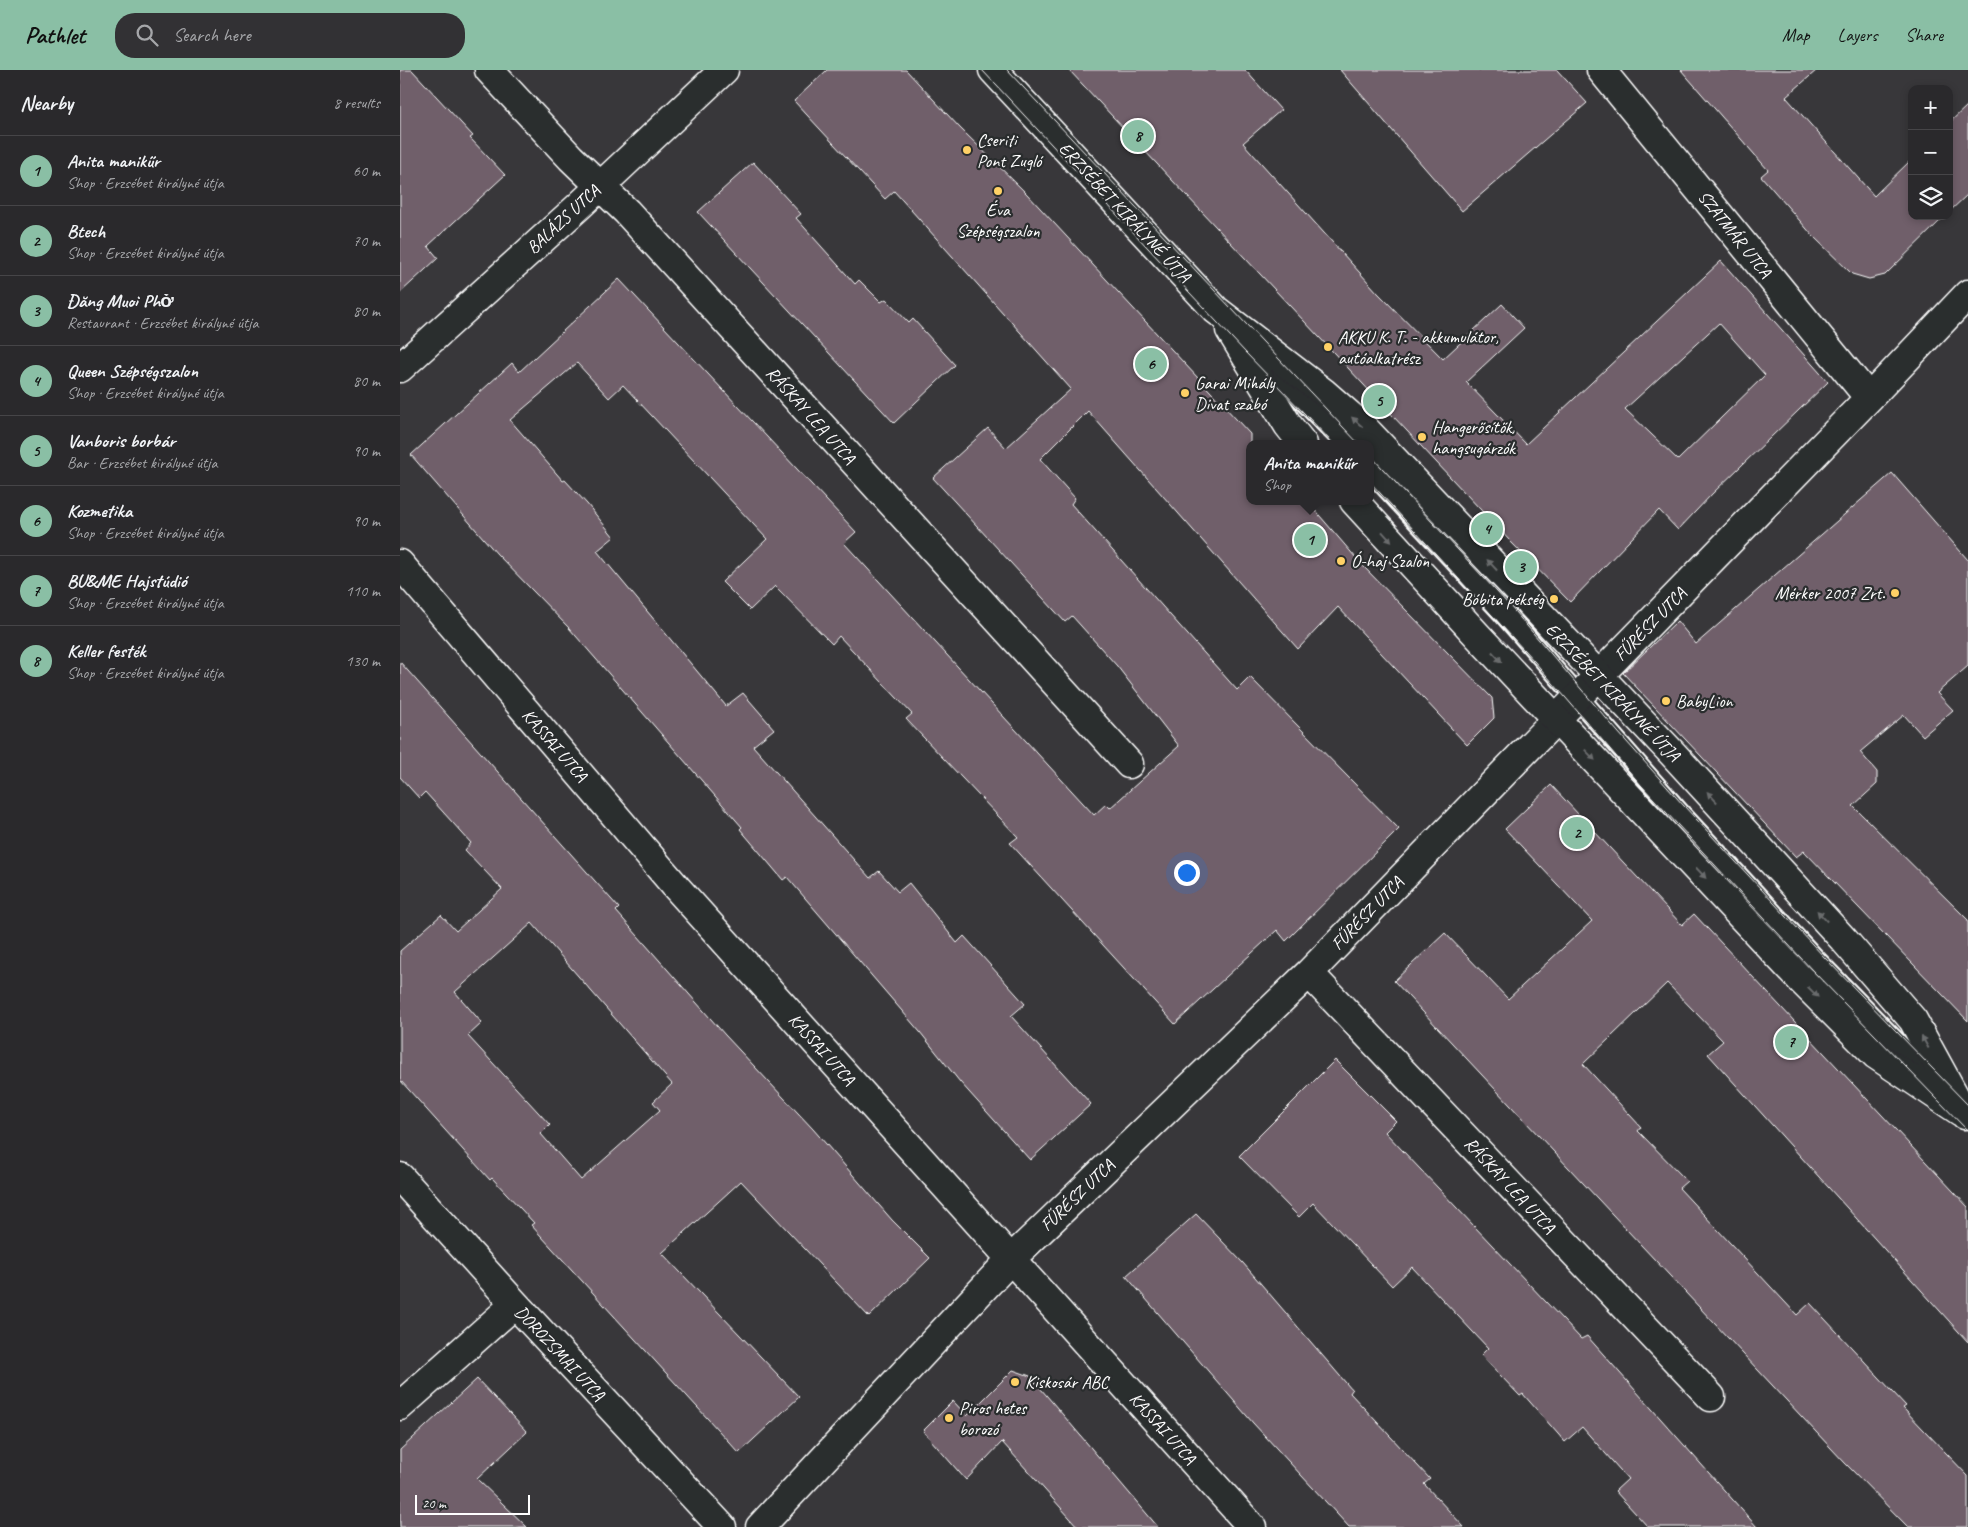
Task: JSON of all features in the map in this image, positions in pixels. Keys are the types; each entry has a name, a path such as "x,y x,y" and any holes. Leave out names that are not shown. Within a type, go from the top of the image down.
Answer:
{"street":[{"name":"RÁSKAY LEA UTCA","path":"489,70 598,186 634,220 1130,764"},
{"name":"BALÁZS UTCA","path":"400,368 577,208 598,186 724,70"},
{"name":"ERZSÉBET KIRÁLYNÉ ÚTJA","path":"993,70 1216,310 1245,352 1288,425 1300,440"},
{"name":"SZATMÁR UTCA","path":"1601,70 1869,398"},
{"name":"FŰRÉSZ UTCA","path":"760,1527 1011,1259 1309,973 1578,698 1968,294"},
{"name":"ERZSÉBET KIRÁLYNÉ ÚTJA","path":"1216,310 1323,392 1363,428 1838,933 1913,1020 1967,1117"},
{"path":"1358,505 1556,720 1801,980 1876,1055 1967,1117"},
{"name":"KASSAI UTCA","path":"400,564 677,888 1252,1527"},
{"name":"RÁSKAY LEA UTCA","path":"1309,973 1710,1397"},
{"name":"DOROZSMAI UTCA","path":"400,1177 722,1527"},
{"path":"400,1406 515,1304"}],"lane":[{"path":"1216,310 1343,440"},
{"path":"1374,473 1502,612 1629,759 1765,906 1967,1117"}],"building":[{"path":"400,70 412,70 473,136 470,138 505,175 428,246 438,258 400,293"},
{"path":"827,70 906,70 960,128 1027,194 1250,434 1250,440 1246,440 1246,505 1310,505 1363,566 1492,698 1494,718 1467,745 1338,607 1298,649 1088,411 1040,459 1075,498 1071,504 1237,690 1250,677 1399,829 1286,941 1277,930 1175,1024 1010,843 1018,837 906,719 912,714 839,636 832,644 775,586 750,610 722,582 767,539 623,385 609,398 577,363 510,420 563,481 565,480 587,504 614,537 597,551 726,706 743,693 774,729 753,746 870,878 879,871 898,892 909,883 957,943 964,936 1025,1004 1011,1016 1091,1104 1030,1160 960,1082 920,1032 787,877 783,880 740,829 742,827 569,628 497,554 411,455 512,363 519,372 619,279 856,532 844,543 1094,815 1106,804 1110,808 1179,746 1117,666 1072,616 1065,622 933,478 988,428 1006,448 1071,389 894,191 885,199 794,101"},
{"path":"1069,70 1245,70 1281,110 1243,143 1378,293 1443,359 1502,304 1524,328 1466,382 1526,444 1721,261 1828,382 1712,494 1678,530 1659,510 1570,602 1510,541","holes":["1719,323 1765,375 1678,460 1625,409"]},
{"path":"1340,70 1557,70 1587,103 1462,211"},
{"path":"1681,70 1817,70 1786,97 1874,196 1908,163 1908,220 1941,220 1885,275 1869,279 1852,274 1813,236 1761,176 1768,170"},
{"path":"1968,105 1968,194 1953,208 1953,130 1953,119"},
{"path":"753,162 801,214 796,218 855,284 859,280 881,302 886,299 909,323 913,319 955,365 894,423 698,212"},
{"path":"1892,473 1968,560 1968,666 1937,693 1953,710 1923,736 1904,715 1860,752 1877,772 1877,784 1853,806 1968,920 1968,1021 1804,851 1796,857 1623,673 1677,621 1696,644"},
{"path":"400,662 619,908 616,911 725,1035 813,1129 892,1220 930,1258 869,1317 741,1181 662,1253 799,1397 739,1453 531,1225 534,1223 492,1178 490,1180 400,1080 400,951 441,915 456,931 502,889 465,850 471,843 425,792 419,798 400,777","holes":["532,923 672,1084 653,1102 660,1110 581,1180 541,1134 550,1125 468,1036 482,1023 455,992"]},
{"path":"1551,785 1682,925 1694,914 1968,1207 1968,1342 1708,1054 1723,1041 1667,983 1583,1064 1641,1127 1638,1131 1687,1181 1679,1188 1797,1315 1810,1303 1906,1406 1903,1408 1968,1476 1968,1527 1908,1527 1845,1463 1394,981 1445,933 1508,999 1592,921 1505,829"},
{"path":"1335,1060 1396,1121 1385,1132 1581,1339 1587,1336 1757,1527 1648,1527 1615,1491 1628,1479 1582,1427 1565,1442 1523,1394 1520,1396 1481,1355 1488,1348 1412,1267 1392,1286 1313,1203 1299,1217 1239,1156"},
{"path":"1196,1214 1243,1263 1352,1390 1350,1393 1430,1479 1424,1484 1464,1527 1349,1527 1253,1423 1126,1276"},
{"path":"1013,1370 1030,1376 1158,1527 1078,1527 1002,1442 966,1480 923,1431 953,1401 967,1416"},
{"path":"477,1379 527,1432 477,1479 527,1527 400,1527 400,1450"}],"tram line":[{"path":"982,70 1245,352 1330,440"},
{"path":"1007,70 1355,440"},
{"path":"1374,459 1509,605 1684,806 1825,958 1968,1105"},
{"path":"1374,486 1534,661 1641,785 1812,970 1968,1131"}],"place":[{"name":"Keller festék","path":"1138,136"},
{"name":"Cseriti Pont Zugló","path":"967,150"},
{"name":"Éva Szépségszalon","path":"998,191"},
{"name":"AKKU K. T. - akkumulátor, autóalkatrész","path":"1328,347"},
{"name":"Kozmetika","path":"1151,364"},
{"name":"Garai Mihály Divat szabó","path":"1185,393"},
{"name":"Vanboris borbár","path":"1379,401"},
{"name":"Hangerősítők, hangsugárzók","path":"1422,437"},
{"name":"Queen Szépségszalon","path":"1487,529"},
{"name":"Anita manikűr","path":"1310,540"},
{"name":"Ó-haj Szalon","path":"1341,561"},
{"name":"Đăng Muoi Phở","path":"1521,567"},
{"name":"Mérker 2007 Zrt.","path":"1895,593"},
{"name":"Bóbita pékség","path":"1554,599"},
{"name":"BabyLion","path":"1666,701"},
{"name":"Btech","path":"1577,833"},
{"name":"BU&ME Hajstúdió","path":"1791,1042"},
{"name":"Kiskosár ABC","path":"1015,1382"},
{"name":"Piros hetes borozó","path":"949,1418"}]}
